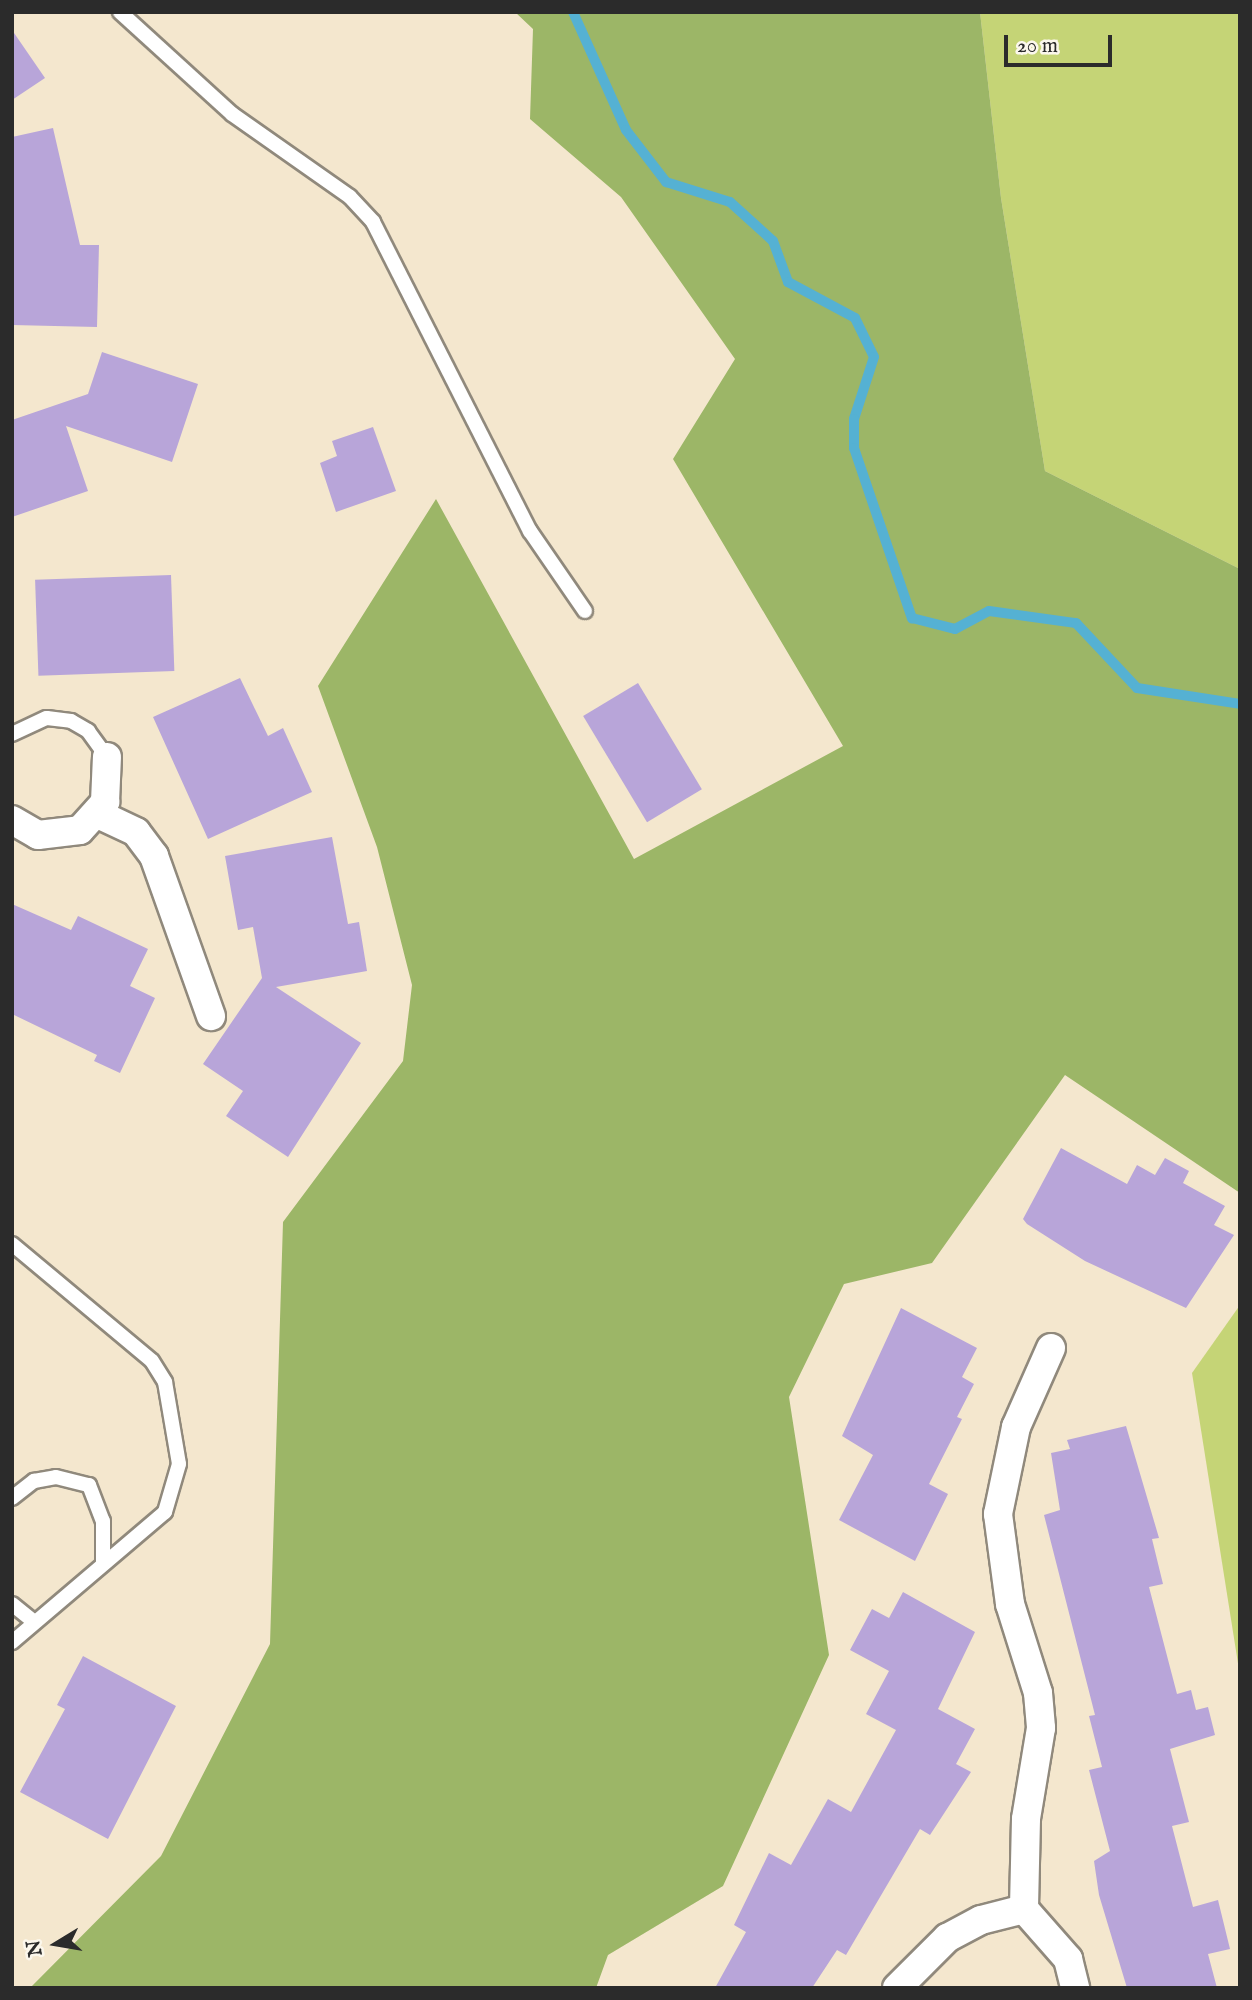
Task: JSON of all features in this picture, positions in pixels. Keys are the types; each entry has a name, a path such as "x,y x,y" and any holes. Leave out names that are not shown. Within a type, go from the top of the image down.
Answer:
{"street":[{"path":"12,820 38,835 60,836 98,814 110,790 107,757"},
{"path":"98,814 136,832 154,856 211,1016"},
{"path":"1051,1348 1016,1427 998,1514 1010,1604 1038,1693 1041,1728 1026,1819 1024,1909 1068,1959 1076,1988"},
{"path":"897,1988 947,1938 1024,1909"}],"lane":[{"path":"120,12 232,114 350,197 373,222 530,531 585,611"},
{"path":"12,734 47,718 71,721 89,731 107,757"},
{"path":"12,1244 134,1343 165,1382 179,1464 174,1493 165,1512 33,1621 12,1642"},
{"path":"12,1498 34,1481 56,1477 89,1485 103,1521 103,1563"},
{"path":"12,1604 33,1621"}],"green space":[{"path":"515,12 980,12 1001,198 1045,471 1240,569 1240,1193 1065,1075 932,1263 844,1284 789,1397 829,1655 723,1886 608,1955 596,1988 30,1988 161,1856 270,1644 283,1222 403,1061 412,985 377,847 318,686 436,499 634,859 843,746 673,459 735,359 621,197 530,119 533,29"},
{"path":"980,12 1240,12 1240,569 1045,471 1001,198"},
{"path":"1240,1305 1240,1676 1192,1373"}],"building":[{"path":"12,30 45,78 12,100"},
{"path":"53,128 80,245 99,245 97,327 12,325 12,137"},
{"path":"102,352 198,384 172,462 66,426 88,491 12,517 12,420 88,394"},
{"path":"373,427 396,491 336,512 320,463 337,456 332,441"},
{"path":"171,575 174,671 38,676 35,580"},
{"path":"240,678 268,736 283,728 312,792 208,839 153,717"},
{"path":"638,683 702,789 647,822 583,716"},
{"path":"332,837 348,924 359,922 367,971 276,987 361,1043 288,1157 226,1116 243,1091 203,1064 262,978 253,927 238,930 225,856"},
{"path":"12,904 71,930 78,916 148,949 130,986 155,998 120,1073 94,1061 97,1055 12,1014"},
{"path":"1061,1148 1127,1184 1137,1165 1155,1175 1165,1158 1189,1171 1183,1183 1225,1206 1214,1225 1234,1235 1186,1308 1085,1261 1023,1219"},
{"path":"901,1308 977,1348 962,1377 974,1384 957,1417 962,1419 929,1484 948,1494 915,1561 839,1520 873,1455 842,1436"},
{"path":"1126,1426 1159,1538 1152,1539 1163,1584 1149,1587 1177,1694 1191,1690 1196,1710 1208,1707 1215,1735 1170,1749 1189,1822 1172,1826 1193,1907 1218,1900 1230,1949 1208,1954 1217,1988 1127,1988 1099,1895 1094,1861 1110,1851 1089,1770 1102,1767 1089,1716 1095,1715 1044,1515 1060,1510 1051,1453 1070,1449 1067,1440"},
{"path":"903,1592 975,1632 938,1709 975,1729 956,1764 971,1772 930,1835 920,1829 846,1955 837,1950 812,1988 715,1988 746,1932 734,1925 769,1853 791,1865 828,1799 851,1812 896,1730 866,1714 889,1671 850,1650 872,1609 889,1618"},
{"path":"83,1656 176,1706 108,1839 20,1792 65,1709 57,1705"}],"waterway":[{"path":"573,12 626,130 666,182 730,202 773,241 788,282 855,318 874,357 854,419 854,448 912,618 955,629 989,611 1076,623 1137,688 1240,704"}]}
